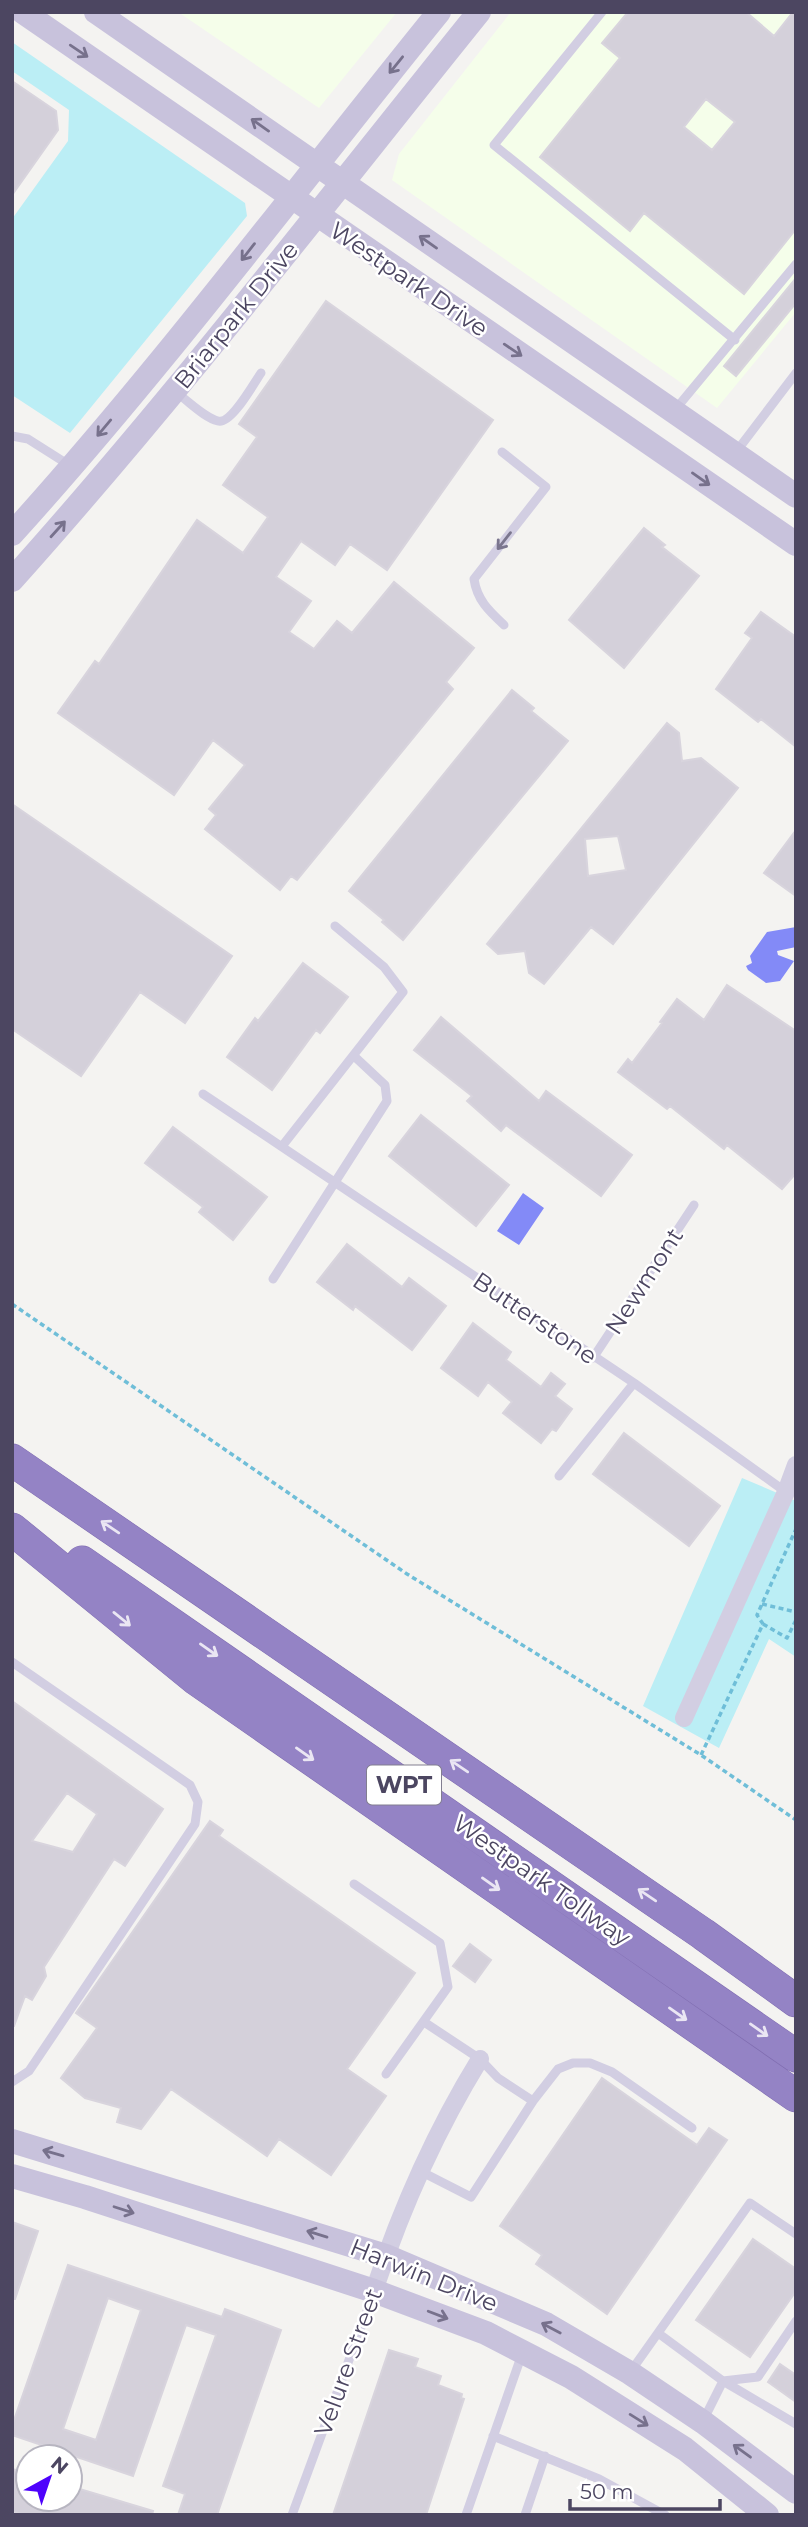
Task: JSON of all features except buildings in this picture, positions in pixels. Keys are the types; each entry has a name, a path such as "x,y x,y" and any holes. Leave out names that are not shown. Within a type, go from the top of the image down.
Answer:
{"highway":[{"name":"Westpark Tollway","path":"12,1461 703,1934 796,2001"},
{"name":"Westpark Tollway","path":"12,1514 796,2056"},
{"path":"12,1529 196,1679 796,2096"},
{"path":"703,1934 796,1991"}],"main road":[{"name":"Westpark Drive","path":"23,12 796,544"},
{"name":"Westpark Drive","path":"96,12 796,496"},
{"name":"Briarpark Drive","path":"12,534 190,326 439,12"},
{"name":"Briarpark Drive","path":"12,580 175,392 480,12"},
{"path":"72,467 98,484"},
{"name":"Harwin Drive","path":"12,2141 386,2256 546,2324 629,2373 702,2422 796,2492"},
{"path":"85,2197 96,2165"},
{"name":"Harwin Drive","path":"12,2176 374,2291 486,2333 571,2377 685,2449 767,2515"},
{"path":"685,2449 702,2422"}],"street":[{"path":"684,1717 796,1465"},
{"name":"Velure Street","path":"374,2291 420,2171 453,2104 480,2059"}],"lane":[{"path":"602,12 494,145 735,340"},
{"path":"674,411 796,264"},
{"path":"175,392 219,422 225,421 234,413 261,373"},
{"path":"735,453 796,373"},
{"path":"12,436 28,439 72,467"},
{"path":"502,452 546,487 474,579 476,591 485,607 504,625"},
{"path":"283,1146 403,992 384,967 335,926"},
{"path":"273,1279 387,1101 385,1085 354,1056"},
{"name":"Butterstone","path":"203,1094 634,1383 786,1492"},
{"name":"Newmont","path":"593,1358 694,1205"},
{"path":"559,1476 634,1383"},
{"path":"12,1662 190,1786 198,1802 195,1824 188,1835 29,2071 12,2082"},
{"path":"354,1884 440,1943 448,1987 386,2074"},
{"path":"424,2022 480,2059 498,2078 533,2101"},
{"path":"420,2171 471,2197 533,2101 558,2069 573,2063 590,2063 611,2072 692,2128"},
{"path":"629,2373 750,2203 796,2234"},
{"name":"Velure Street","path":"292,2515 374,2291"},
{"path":"723,2381 758,2376 796,2321"},
{"path":"658,2333 723,2381 796,2424"},
{"path":"466,2515 523,2352"},
{"path":"702,2422 723,2381"},
{"path":"493,2436 598,2479 665,2515"},
{"path":"526,2515 545,2456"}],"path":[{"path":"12,1304 407,1574 701,1755 796,1820"},
{"path":"796,1529 757,1615 763,1623 787,1638 796,1620"},
{"path":"789,1545 796,1546"},
{"path":"762,1604 796,1612"},
{"path":"701,1755 763,1623"}],"shaded area":[{"path":"178,12 397,12 319,108"},
{"path":"511,12 796,12 796,312 717,408 392,180 399,154"},
{"path":"12,42 245,203 247,216 70,433 12,395 12,219 68,141 69,110 12,71"},
{"path":"742,1478 796,1501 796,1657 769,1639 719,1748 643,1706"}],"water":[{"path":"796,927 796,947 777,951 778,955 794,961 780,981 766,983 748,970 746,966 752,963 750,956 767,932"},
{"path":"523,1193 544,1208 519,1245 497,1231"}]}
